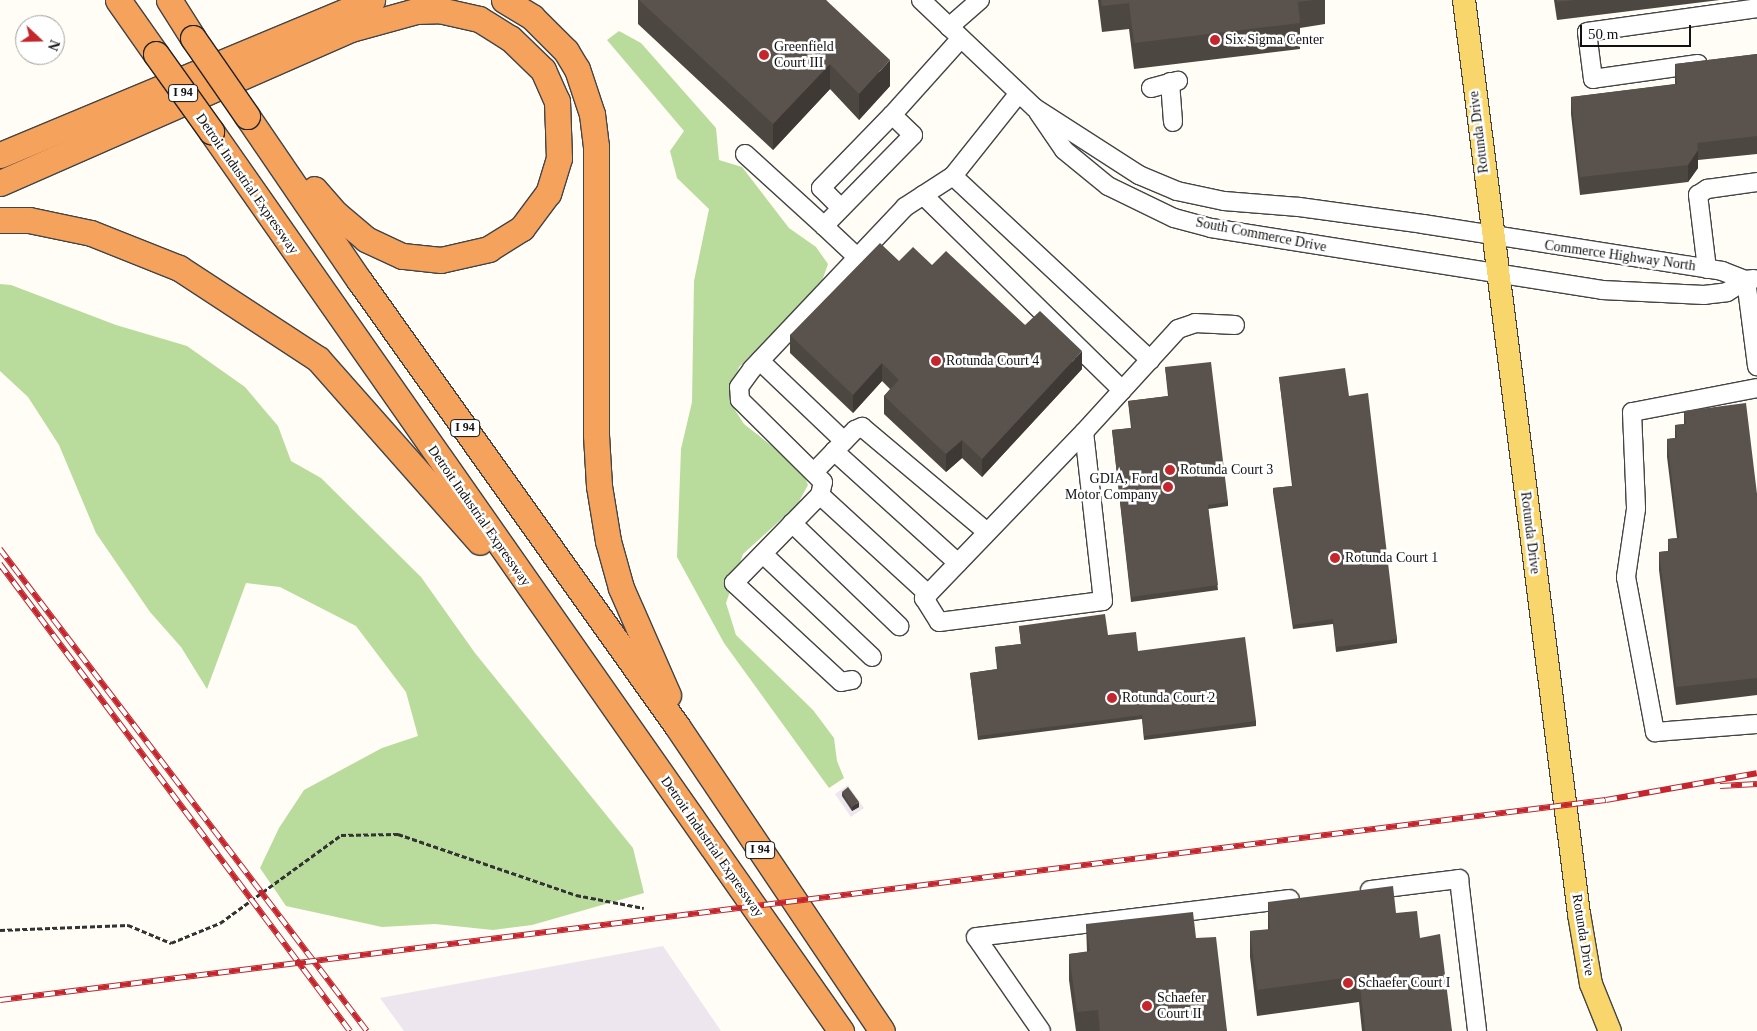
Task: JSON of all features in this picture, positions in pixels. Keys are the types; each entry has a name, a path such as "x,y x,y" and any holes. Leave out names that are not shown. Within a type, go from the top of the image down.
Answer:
{"highway":[{"name":"Detroit Industrial Expressway","path":"118,0 841,1031"},
{"name":"I 94","path":"169,0 359,280 677,726 882,1031"},
{"path":"0,155 372,0"},
{"path":"504,0 532,17 566,51 577,69 592,114 596,146 596,435 599,486 608,541 621,588 665,685 677,726"},
{"path":"0,183 351,29 416,11 439,10 479,19 510,38 543,70 557,101 560,137 559,158 548,193 522,228 508,239 476,254 455,259 417,260 386,250 366,239 336,214 291,156 251,122"},
{"path":"0,220 29,220 91,233 179,268 318,359 559,631"}],"main road":[{"name":"Rotunda Drive","path":"1459,0 1468,32"},
{"name":"Rotunda Drive","path":"1466,0 1468,32 1493,236 1579,914 1591,984 1610,1031"}],"street":[{"name":"South Commerce Drive","path":"921,0 1035,108 1139,175 1177,191 1216,200 1299,206 1493,236"},
{"path":"841,208 821,188 892,115 980,0"},
{"path":"1718,61 1593,79 1587,32 1757,8"},
{"path":"1151,88 1174,82 1173,122"},
{"path":"852,680 841,682 734,583 820,495 822,482 740,400 739,387 760,361 905,206 952,176 1019,93"},
{"name":"South Commerce Drive","path":"1035,108 1054,137 1083,168 1140,204 1174,218 1246,236 1498,274"},
{"path":"824,226 913,135 892,115"},
{"path":"745,154 857,257"},
{"path":"952,176 1150,360"},
{"path":"1707,269 1698,195 1707,189 1757,182"},
{"path":"923,195 1122,390"},
{"name":"Commerce Highway North","path":"1493,236 1707,269 1751,280"},
{"name":"Commerce Highway North","path":"1498,274 1602,290 1704,295 1727,292 1751,280"},
{"path":"1751,280 1757,366"},
{"path":"1084,432 1103,601 939,622 924,598 1084,432 1178,329 1194,323 1236,325"},
{"path":"760,361 839,446 958,563"},
{"path":"1757,388 1632,412 1636,509 1626,577 1655,732 1757,724"},
{"path":"814,472 855,430 862,427 870,430 987,532"},
{"path":"820,495 928,594"},
{"path":"792,523 899,626"},
{"path":"763,554 872,656"},
{"path":"1350,892 1459,879 1477,1031"},
{"path":"1041,1031 976,938 1311,897"}],"path":[{"path":"0,930 128,925 171,943 220,923 341,835 398,834 576,896 644,908"}],"shaded area":[{"path":"848,785 864,808 851,817 835,794"},
{"path":"663,946 721,1031 404,1031 380,998"}],"green space":[{"path":"619,31 641,43 716,128 719,160 742,167 789,228 816,247 828,264 822,281 812,296 739,367 732,388 735,410 744,424 802,470 808,485 797,505 743,554 726,603 736,635 813,710 834,738 837,761 844,778 829,788 724,643 677,557 681,449 692,402 694,281 709,209 677,178 670,151 684,131 607,40"},
{"path":"0,284 11,285 116,325 187,346 245,387 278,426 291,461 321,478 421,577 475,653 633,848 644,893 532,925 493,930 435,924 382,927 286,906 260,868 279,828 304,790 382,748 418,736 406,692 356,626 280,587 246,583 207,689 181,647 150,612 96,533 59,445 28,397 0,371"}],"building":[{"name":"Greenfield Court III","path":"639,0 826,0 890,60 859,94 830,64 773,124"},
{"path":"1101,0 1314,0 1298,2 1300,23 1134,43 1129,3 1102,6"},
{"path":"1556,0 1575,0 1557,2"},
{"path":"1757,54 1757,136 1697,143 1698,150 1688,165 1580,177 1571,97 1677,84 1675,64"},
{"name":"Rotunda Court 4","path":"880,243 899,261 913,247 932,265 946,251 1025,325 1040,311 1082,351 982,459 962,440 946,454 884,396 899,380 882,363 853,395 790,335"},
{"name":"Rotunda Court 3","path":"1211,362 1228,502 1208,505 1218,585 1131,597 1112,430 1132,428 1128,401 1169,396 1165,367"},
{"name":"Rotunda Court 1","path":"1345,368 1349,396 1368,393 1397,639 1336,647 1333,619 1293,625 1273,488 1293,486 1279,377"},
{"path":"1746,403 1757,494 1757,678 1676,687 1659,552 1669,551 1668,539 1679,538 1667,439 1677,438 1675,425 1686,424 1684,411"},
{"name":"Rotunda Court 2","path":"1105,614 1108,635 1136,632 1138,651 1245,637 1256,721 1144,736 1142,715 978,736 970,673 998,669 995,647 1021,644 1019,626"},
{"path":"848,787 859,802 852,807 842,792"},
{"name":"Schaefer Court I","path":"1393,886 1396,913 1417,911 1420,938 1440,934 1452,1031 1365,1031 1359,976 1257,990 1250,931 1270,929 1268,902"},
{"name":"Schaefer Court II","path":"1193,912 1196,938 1216,937 1227,1031 1100,1031 1098,1010 1077,1012 1069,954 1090,951 1086,924"}],"railway":[{"path":"0,549 367,1031"},
{"path":"0,564 350,1031"},
{"path":"0,1000 1606,800 1757,773"},
{"path":"1720,786 1757,784"}],"place":[{"name":"Six Sigma Center","path":"1215,40"},
{"name":"Greenfield Court III","path":"764,55"},
{"name":"Rotunda Court 4","path":"936,361"},
{"name":"Rotunda Court 3","path":"1170,470"},
{"name":"GDIA, Ford Motor Company","path":"1168,487"},
{"name":"Rotunda Court 1","path":"1335,558"},
{"name":"Rotunda Court 2","path":"1112,698"},
{"name":"Schaefer Court I","path":"1348,983"},
{"name":"Schaefer Court II","path":"1147,1006"}]}
